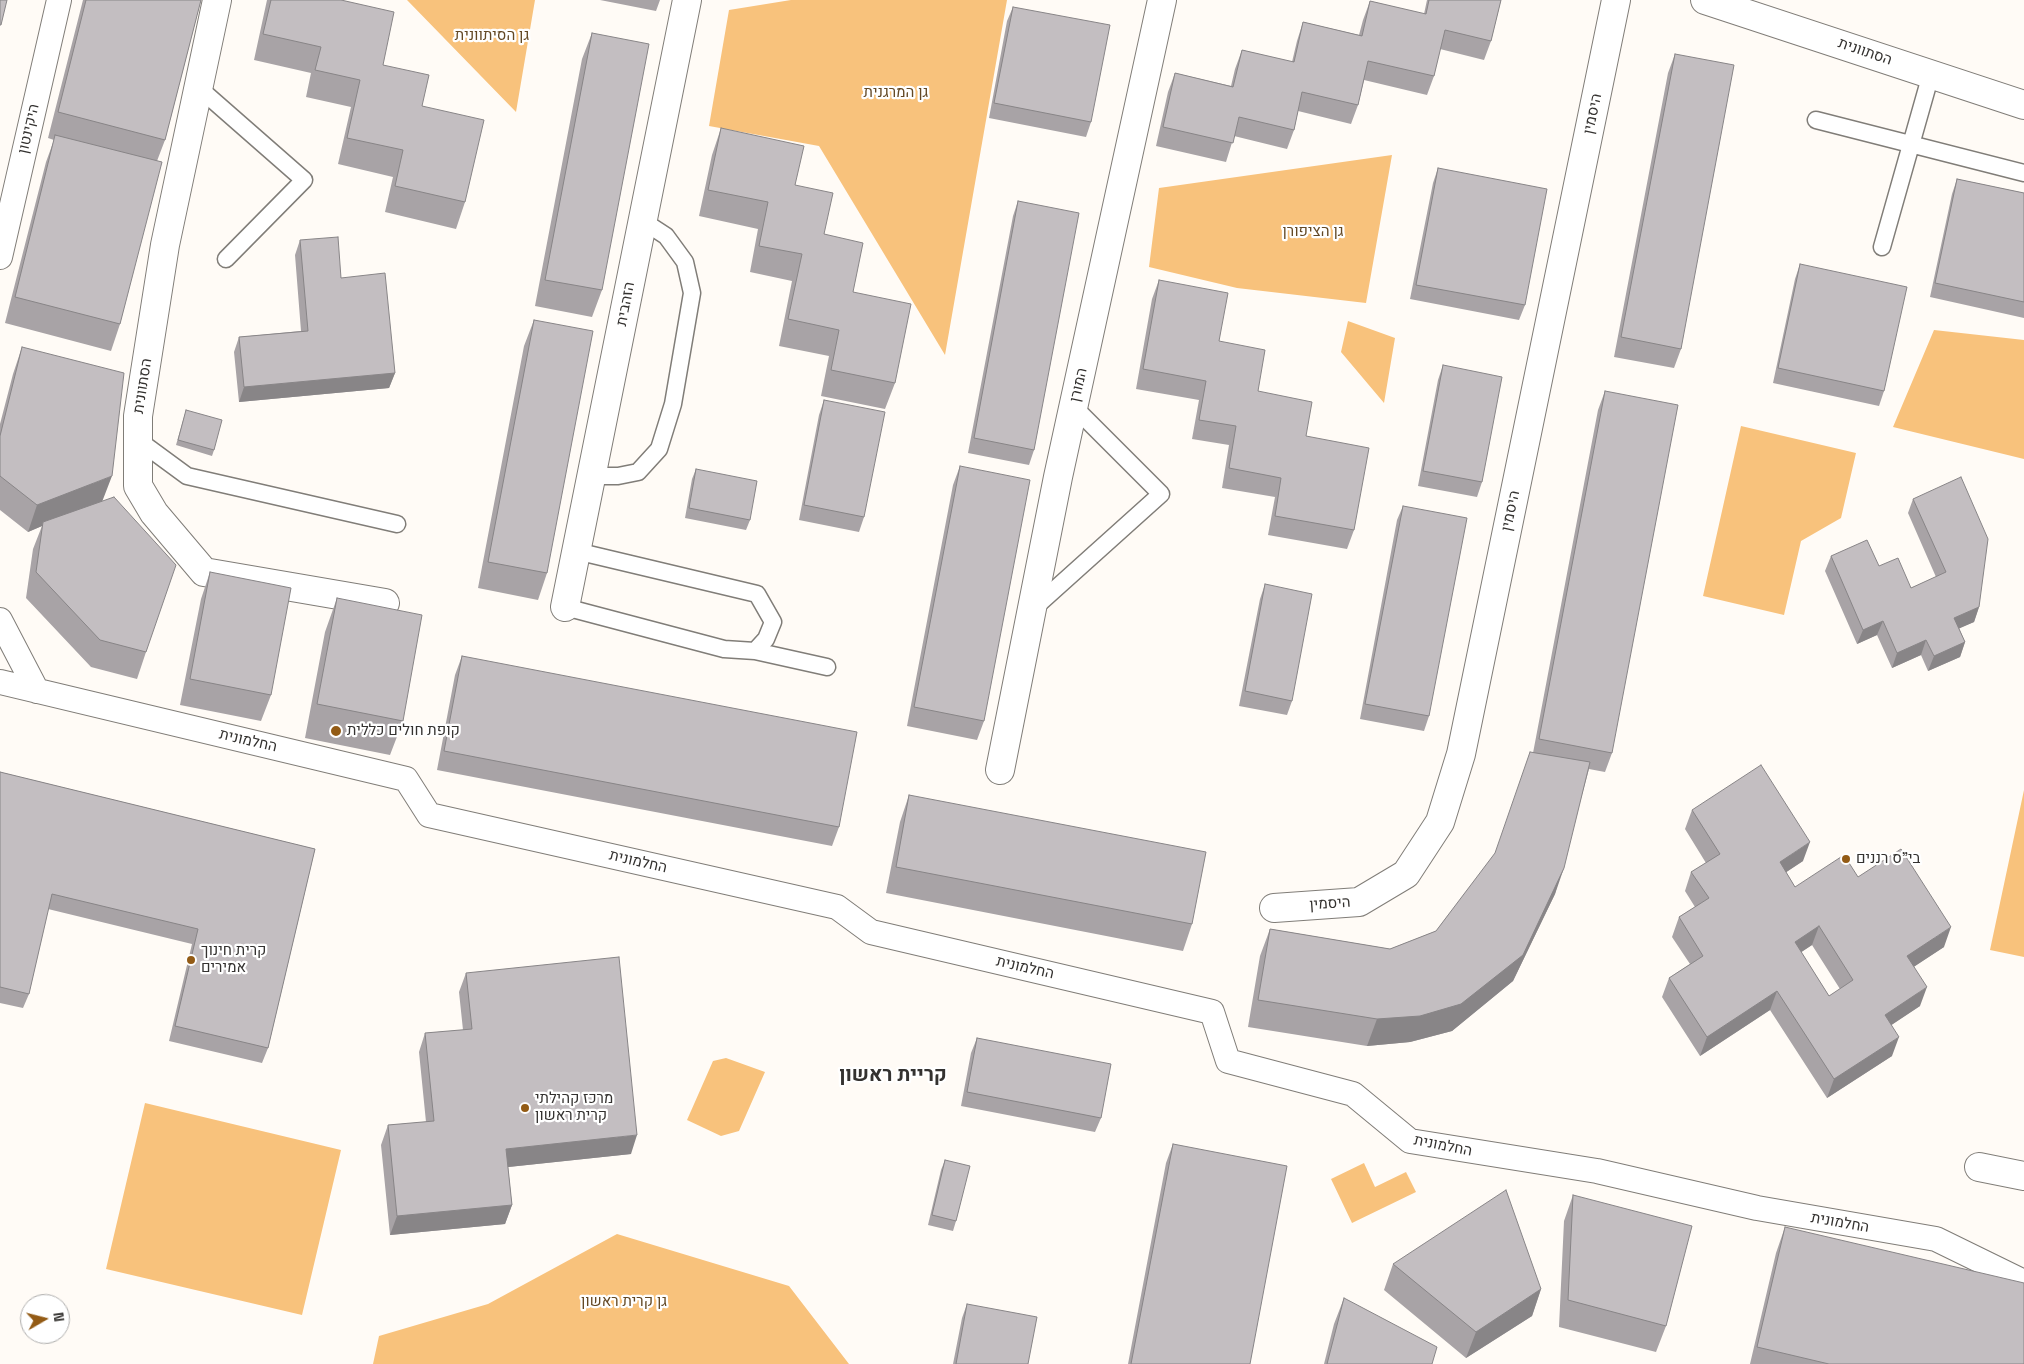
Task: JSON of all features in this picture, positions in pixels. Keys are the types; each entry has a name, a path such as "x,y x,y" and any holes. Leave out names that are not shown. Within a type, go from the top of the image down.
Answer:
{"street":[{"name":"היקינטון","path":"0,257 59,0"},
{"name":"הסתוונית","path":"217,0 165,245 138,416 138,486 154,514 204,572 385,603"},
{"name":"הזהבית","path":"565,607 687,0"},
{"name":"המורן","path":"1000,770 1074,407 1162,0"},
{"name":"היסמין","path":"1274,908 1359,902 1406,874 1440,822 1461,754 1616,0"},
{"name":"הסתוונית","path":"1706,0 2024,105"},
{"path":"0,620 37,691"},
{"name":"החלמונית","path":"0,682 406,779 429,815 837,907 871,932 1212,1012 1228,1061 1353,1094 1410,1141 1597,1171 1757,1208 1936,1239 2024,1282"},
{"path":"1979,1167 2024,1176"}],"lane":[{"path":"1882,247 1931,74"},
{"path":"199,88 304,180 226,259"},
{"path":"1816,120 2024,173"},
{"path":"591,476 618,476 638,472 659,449 674,404 692,293 685,262 666,236 643,221"},
{"path":"1032,610 1161,494 1074,407"},
{"path":"138,440 187,476 397,524"},
{"path":"576,551 757,594 773,622 766,640 755,651"},
{"path":"565,607 724,649 755,651 827,667"}],"green space":[{"name":"גן הסיתוונית","path":"407,0 535,0 516,112"},
{"name":"גן המרגנית","path":"791,0 1007,0 945,355 819,146 709,126 729,10"},
{"name":"גן הציפורן","path":"1392,155 1366,303 1237,288 1149,267 1159,188"},
{"path":"1348,321 1395,338 1384,403 1341,352"},
{"path":"1934,330 2024,340 2024,459 1893,427"},
{"path":"1741,426 1856,453 1841,518 1801,541 1784,615 1703,596"},
{"path":"2024,790 2024,957 1990,950"},
{"path":"726,1058 765,1072 739,1131 721,1136 687,1120 713,1061"},
{"path":"145,1103 341,1150 302,1315 106,1269"},
{"path":"1364,1163 1375,1187 1406,1172 1416,1192 1352,1223 1331,1179"},
{"name":"גן קרית ראשון","path":"617,1234 789,1286 849,1364 373,1364 379,1336 488,1304"}],"building":[{"path":"0,0 7,0 1,25 0,25"},
{"path":"86,0 201,0 165,140 58,112"},
{"path":"271,0 341,0 394,12 383,65 429,75 422,106 484,120 465,202 395,186 403,150 347,138 360,80 315,70 321,47 263,34"},
{"path":"1429,0 1501,0 1491,41 1445,30 1434,76 1368,61 1358,105 1302,92 1294,130 1239,117 1233,143 1163,127 1175,73 1233,87 1242,50 1294,62 1303,22 1362,36 1370,1 1426,14"},
{"path":"1013,7 1110,25 1091,122 994,103"},
{"path":"592,33 649,44 602,290 545,280"},
{"path":"1675,54 1734,65 1681,349 1621,337"},
{"path":"721,128 804,146 795,185 833,193 824,234 863,243 853,292 911,304 895,383 831,370 839,330 788,319 802,254 759,246 768,202 708,190"},
{"path":"55,135 162,162 120,324 15,297"},
{"path":"1438,168 1547,189 1525,305 1416,285"},
{"path":"1957,179 2024,193 2024,302 1935,283"},
{"path":"1018,201 1079,213 1034,450 974,438"},
{"path":"338,237 341,278 385,273 395,373 244,387 239,337 308,331 300,240"},
{"path":"1800,264 1907,287 1884,391 1778,368"},
{"path":"1159,280 1228,293 1219,341 1265,350 1258,391 1312,402 1306,436 1369,448 1354,530 1275,516 1281,478 1229,468 1236,426 1199,420 1206,381 1143,369"},
{"path":"534,320 593,331 547,573 488,562"},
{"path":"22,347 124,373 112,476 37,505 0,476 0,436"},
{"path":"1443,365 1502,377 1482,482 1423,471"},
{"path":"1605,391 1678,405 1612,753 1539,739"},
{"path":"824,400 885,412 864,517 804,505"},
{"path":"186,410 222,420 214,450 178,440"},
{"path":"960,466 1030,480 984,721 914,707"},
{"path":"696,469 757,481 750,520 689,508"},
{"path":"1961,477 1988,539 1979,607 1954,618 1965,642 1934,656 1926,640 1897,653 1883,621 1863,630 1831,556 1867,540 1879,566 1898,558 1911,588 1946,572 1913,499"},
{"path":"114,497 176,565 146,652 100,640 36,572 43,522"},
{"path":"1403,506 1467,518 1429,716 1365,704"},
{"path":"210,572 291,588 271,695 190,679"},
{"path":"1265,584 1312,594 1292,701 1245,691"},
{"path":"337,598 422,615 403,721 317,704"},
{"path":"462,656 857,732 839,827 444,751"},
{"path":"1530,752 1590,762 1564,868 1523,955 1461,1004 1420,1016 1377,1019 1258,1000 1270,929 1390,949 1436,931 1495,853"},
{"path":"1761,765 1810,842 1780,862 1795,887 1844,855 1858,877 1901,849 1951,927 1907,956 1927,987 1885,1015 1899,1037 1834,1079 1777,991 1707,1037 1669,978 1703,956 1679,917 1709,898 1691,872 1720,854 1692,810","holes":["1819,926 1853,980 1829,996 1795,942"]},
{"path":"0,772 315,849 268,1048 175,1026 198,929 52,894 29,994 0,987"},
{"path":"909,795 1206,852 1192,924 896,867"},
{"name":"מרכז קהילתי קרית ראשון","path":"619,957 637,1135 506,1149 512,1205 397,1216 388,1125 434,1121 425,1033 472,1029 466,973"},
{"path":"977,1038 1111,1064 1101,1118 967,1092"},
{"path":"1173,1144 1287,1166 1250,1364 1131,1364"},
{"path":"945,1160 970,1166 956,1221 932,1215"},
{"path":"1506,1190 1541,1289 1476,1332 1393,1264"},
{"path":"1573,1195 1692,1226 1666,1326 1568,1300"},
{"path":"1785,1227 2024,1283 2024,1364 1829,1364 1757,1347"},
{"path":"1344,1298 1437,1347 1432,1364 1327,1364"},
{"path":"967,1304 1037,1317 1028,1364 956,1364"}],"place":[{"name":"קופת חולים כללית","path":"336,731"},
{"name":"בי\"ס רננים","path":"1846,859"},
{"name":"קרית חינוך אמירים","path":"191,960"},
{"name":"מרכז קהילתי קרית ראשון","path":"525,1108"}],"district":[{"name":"קריית ראשון","path":"893,1076"}]}
